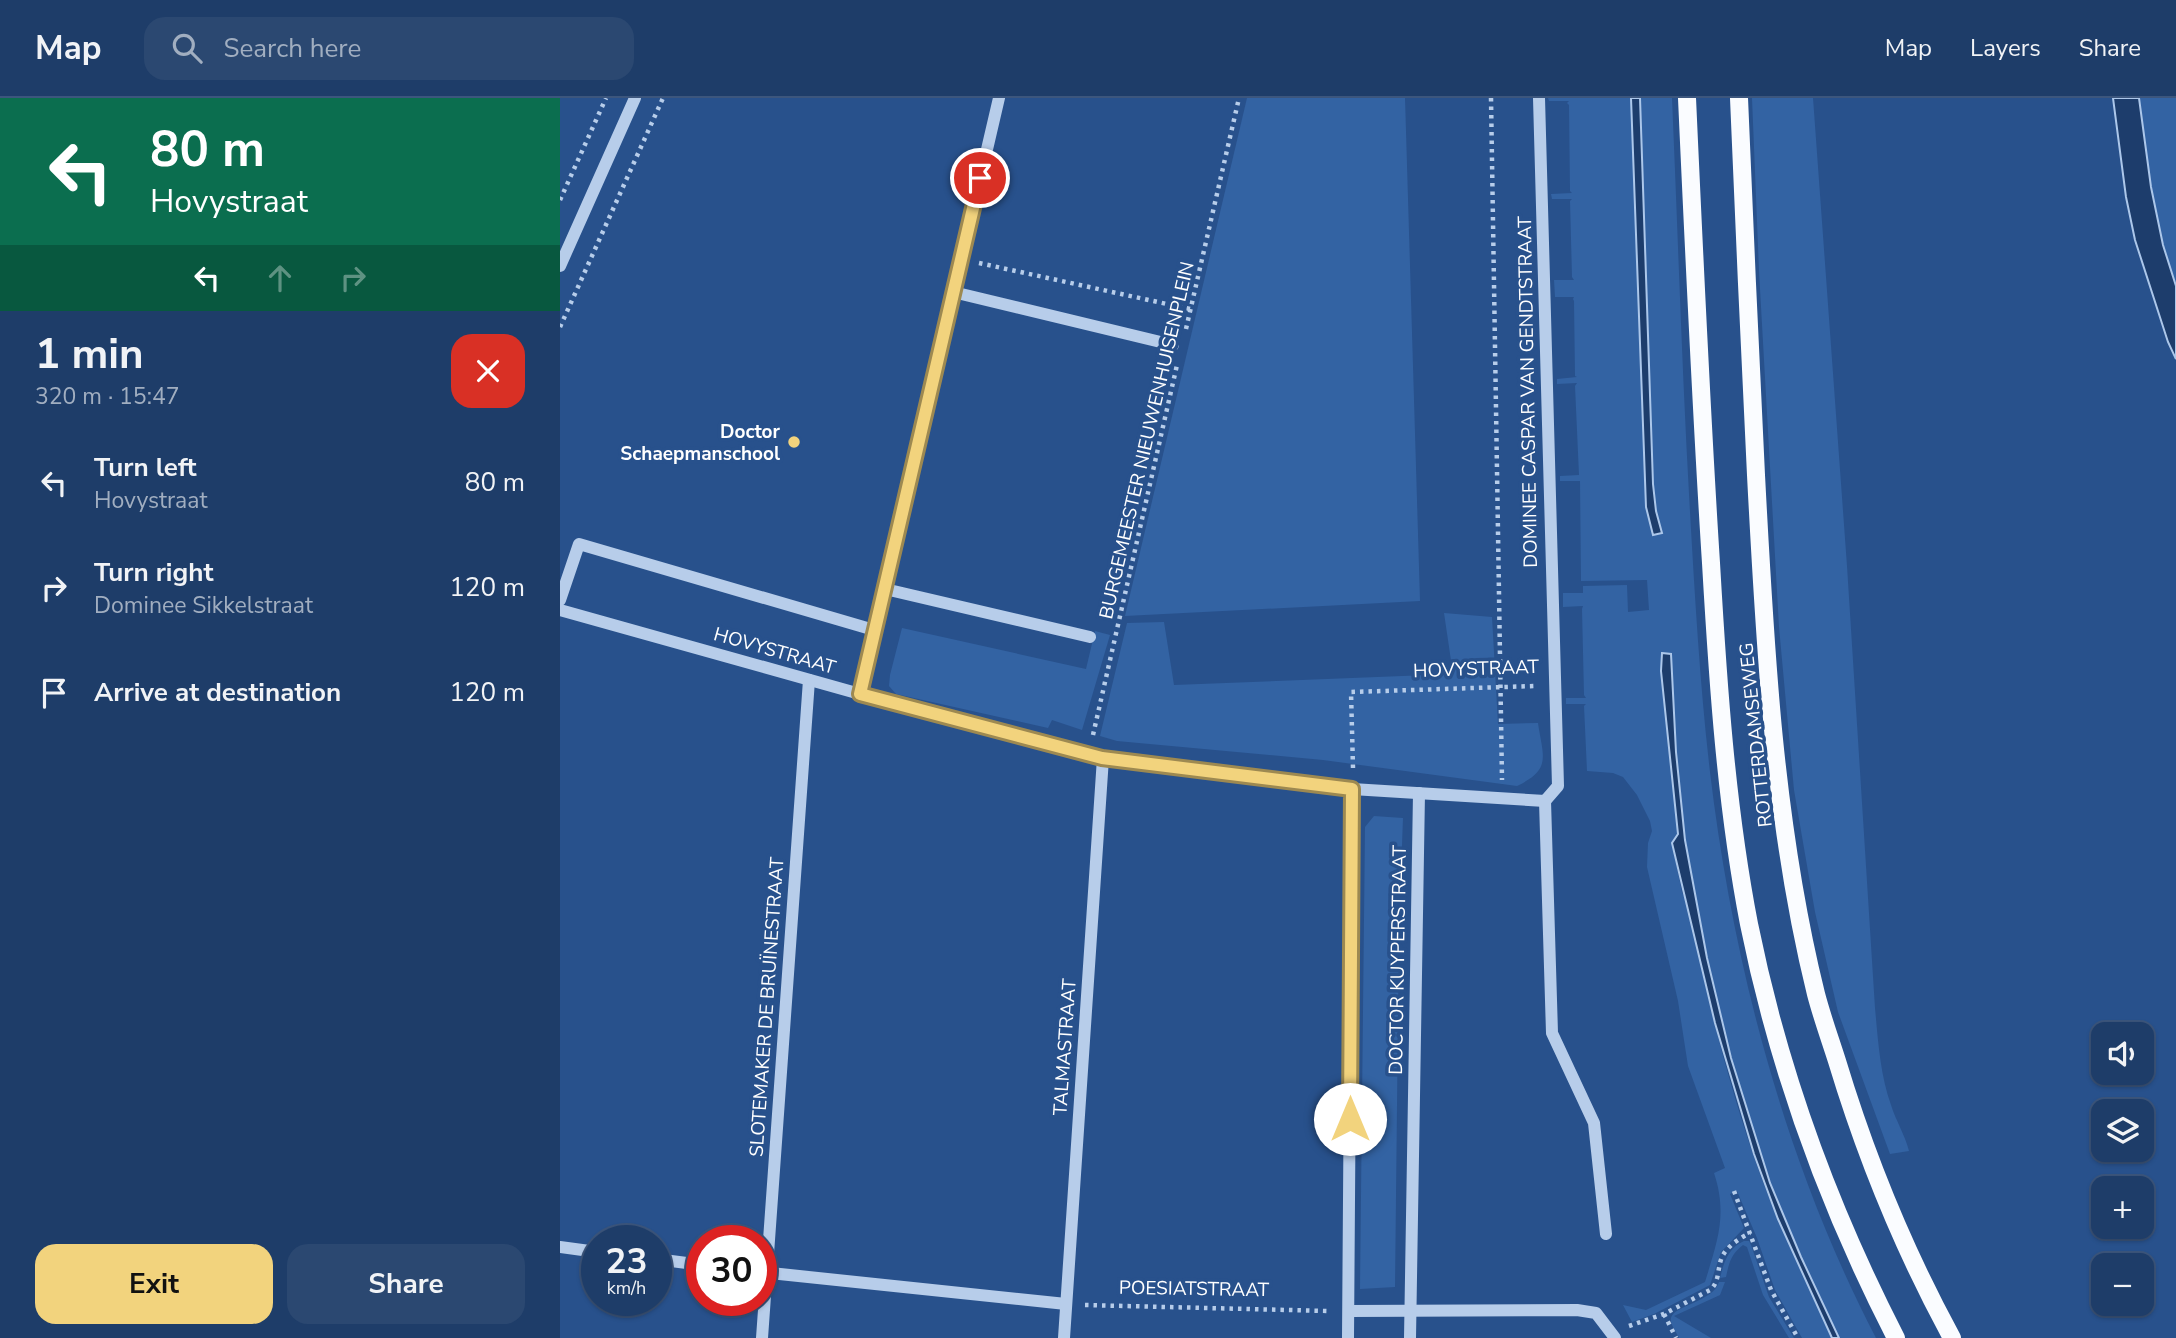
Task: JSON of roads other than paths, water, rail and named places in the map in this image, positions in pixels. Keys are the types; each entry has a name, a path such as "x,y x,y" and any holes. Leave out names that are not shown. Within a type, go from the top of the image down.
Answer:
{"main road":[{"name":"ROTTERDAMSEWEG","path":"1687,98 1704,454 1721,729 1749,925 1774,1030 1806,1129 1843,1227 1896,1338"},
{"name":"ROTTERDAMSEWEG","path":"1739,98 1763,615 1774,744 1794,891 1816,996 1851,1106 1877,1178 1927,1293 1952,1338"}],"street":[{"path":"560,265 635,98"},
{"path":"860,694 999,98"},
{"name":"DOMINEE CASPAR VAN GENDTSTRAAT","path":"1539,98 1553,685"},
{"path":"953,292 1173,345"},
{"path":"560,600 579,544 874,631"},
{"path":"886,589 1090,637"},
{"name":"HOVYSTRAAT","path":"560,610 1102,758 1352,789 1545,801 1558,786 1553,685"},
{"name":"SLOTEMAKER DE BRUÏNESTRAAT","path":"768,1225 809,680"},
{"name":"TALMASTRAAT","path":"1064,1338 1102,758"},
{"path":"1348,1338 1352,789"},
{"name":"DOCTOR KUYPERSTRAAT","path":"1410,1338 1419,793"},
{"path":"1545,801 1552,1033 1594,1124 1605,1234"},
{"path":"560,1247 581,1250"},
{"path":"777,1273 1066,1304"},
{"path":"1349,1311 1577,1310 1596,1313 1614,1335"},
{"name":"SLOTEMAKER DE BRUÏNESTRAAT","path":"762,1338 763,1316"}],"place":[{"name":"Doctor Schaepmanschool","path":"794,442"}]}
